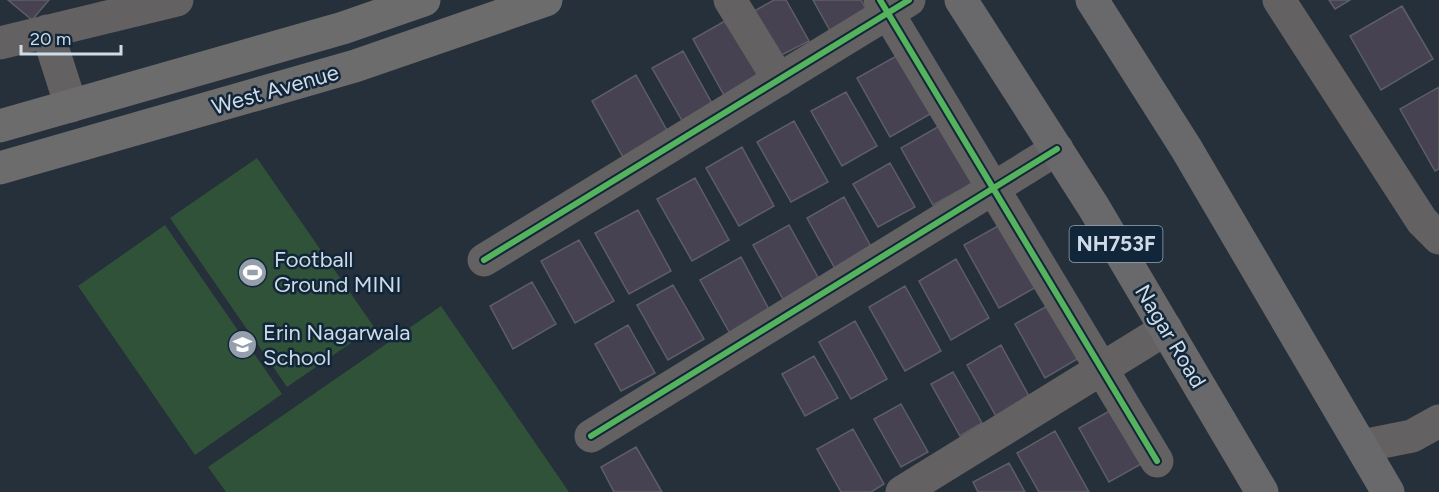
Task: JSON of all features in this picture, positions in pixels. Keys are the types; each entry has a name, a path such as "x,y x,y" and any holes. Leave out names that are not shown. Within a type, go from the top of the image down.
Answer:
{"highway":[{"name":"Nagar Road","path":"962,0 1093,206 1262,492"},
{"path":"1092,0 1186,148 1388,492"}],"main road":[{"name":"West Avenue","path":"0,126 343,28 424,0"},
{"name":"West Avenue","path":"0,168 355,66 546,0"}],"street":[{"path":"0,43 177,0"},
{"path":"730,0 779,80"},
{"path":"1279,0 1422,221 1439,238"},
{"path":"484,261 779,80 892,4 994,189 1157,460"},
{"path":"47,31 70,106"},
{"path":"591,436 1057,149"},
{"path":"902,492 1166,329"},
{"path":"1362,446 1412,436 1439,421"}],"green space":[{"path":"257,158 374,327 287,387 170,218"},
{"path":"165,225 282,394 195,455 78,286"},
{"path":"441,306 569,492 226,492 208,467"}],"building":[{"path":"8,0 49,0 32,20"},
{"path":"774,0 786,0 809,41 772,60 747,15"},
{"path":"813,0 861,0 869,15 833,36"},
{"path":"1329,0 1350,0 1335,9"},
{"path":"1402,6 1433,59 1381,90 1350,36"},
{"path":"732,17 765,75 725,97 693,39"},
{"path":"683,51 714,107 684,124 652,68"},
{"path":"900,54 932,113 890,137 857,78"},
{"path":"636,75 669,134 624,159 592,101"},
{"path":"1439,87 1439,169 1435,171 1400,109"},
{"path":"846,92 877,146 842,166 811,111"},
{"path":"794,121 828,182 791,202 757,142"},
{"path":"941,125 973,183 933,205 901,148"},
{"path":"742,147 774,206 739,226 706,168"},
{"path":"890,163 915,207 878,227 853,184"},
{"path":"695,178 729,240 692,261 657,199"},
{"path":"844,197 875,254 838,274 807,218"},
{"path":"638,210 671,271 629,294 595,233"},
{"path":"1005,222 1040,285 999,308 964,245"},
{"path":"789,225 820,281 784,301 753,245"},
{"path":"579,240 614,301 575,323 541,261"},
{"path":"741,257 772,315 732,337 700,280"},
{"path":"956,259 989,318 951,340 919,281"},
{"path":"532,282 556,324 513,349 490,306"},
{"path":"673,285 704,339 668,360 637,305"},
{"path":"905,286 941,351 905,371 869,307"},
{"path":"1049,305 1079,358 1045,378 1015,324"},
{"path":"855,321 887,379 851,399 819,342"},
{"path":"628,325 655,373 621,391 595,344"},
{"path":"1001,345 1030,398 996,416 967,365"},
{"path":"814,356 838,398 805,416 782,374"},
{"path":"953,372 982,423 960,436 931,384"},
{"path":"901,404 928,452 901,467 874,419"},
{"path":"1113,409 1143,463 1109,482 1079,428"},
{"path":"853,429 884,484 871,492 841,492 817,449"},
{"path":"1055,431 1089,492 1039,492 1017,453"},
{"path":"636,447 662,492 614,492 601,467"},
{"path":"1009,463 1025,492 978,492 973,482"}],"cycle path":[{"path":"880,0 1157,461"},
{"path":"484,260 909,0"},
{"path":"591,436 1057,149"}],"place":[{"name":"Football Ground MINI","path":"253,272"},
{"name":"Erin Nagarwala School","path":"242,345"}]}
